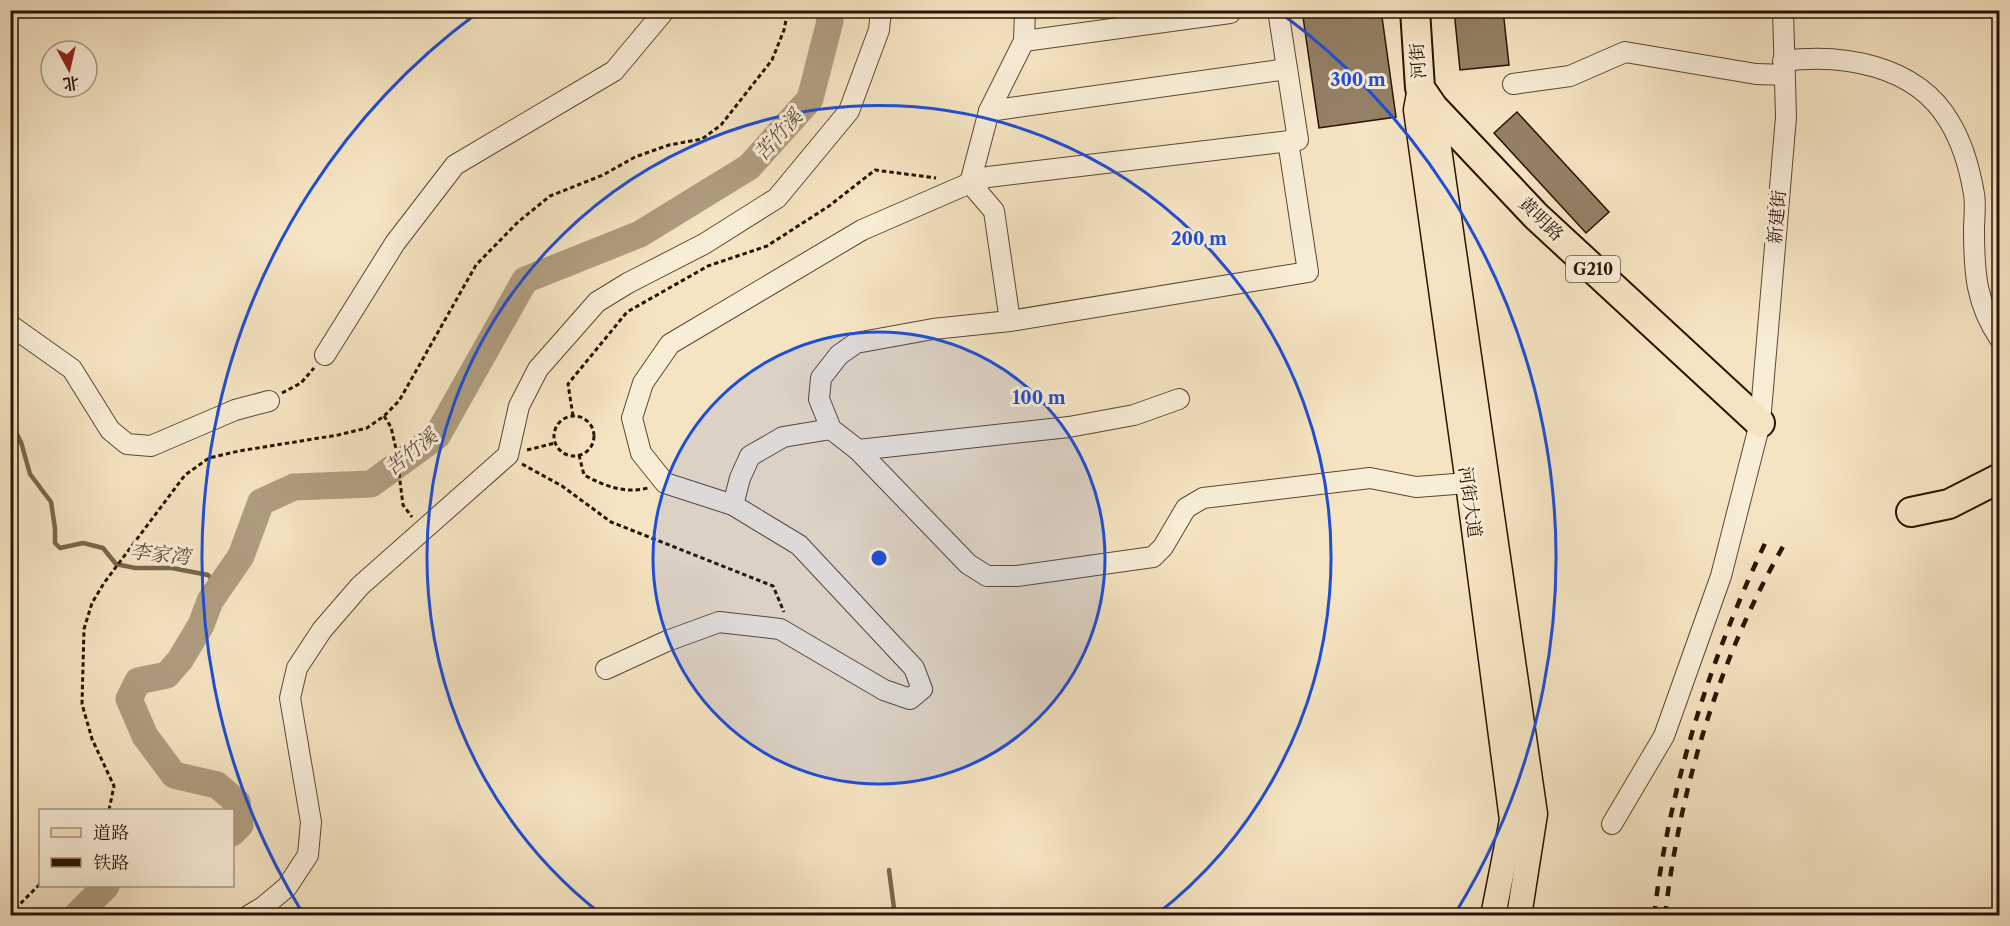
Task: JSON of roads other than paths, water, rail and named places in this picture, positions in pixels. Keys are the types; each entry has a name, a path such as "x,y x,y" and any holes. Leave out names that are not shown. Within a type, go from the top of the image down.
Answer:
{"highway":[{"name":"河街","path":"1414,10 1427,98"},
{"name":"黄明路","path":"1427,98 1536,216 1760,423"},
{"path":"1911,512 1949,504 2000,478"}],"main road":[{"name":"河街大道","path":"1427,98 1416,110 1512,820 1493,915"},
{"name":"河街大道","path":"1427,98 1535,814 1519,915"}],"street":[{"path":"325,355 395,243 455,165 614,71 665,10"},
{"path":"248,915 263,907 287,887 308,855 311,822 290,698 297,668 322,630 360,586 508,455 519,406 538,369 597,302 628,283 704,244 777,198 849,111 879,30 881,10"},
{"path":"970,183 989,111 1024,40 1025,10"},
{"path":"1024,40 1230,13 1231,10"},
{"path":"606,669 667,641 719,622 780,629 884,690 910,699 922,688 914,668 799,544 734,505 665,483 641,453 632,418 643,382 670,344 862,230 970,183 988,177 1298,140 1278,10"},
{"name":"新建街","path":"1612,824 1664,736 1721,576 1760,423 1785,117 1783,10"},
{"path":"1513,84 1570,76 1625,52 1756,74 1784,68 1806,58 1838,59 1874,66 1904,78 1929,97 1949,120 1962,148 1975,195 1975,264 1978,296 2000,339"},
{"path":"989,111 1287,69"},
{"path":"1288,141 1308,272 1010,321 933,329 856,343 838,355 821,378 819,399 831,429 858,450 968,564 987,576 1017,576 1153,557 1163,547 1186,508 1203,498 1370,478 1416,487 1468,483"},
{"path":"970,183 994,211 1010,321"},
{"path":"10,326 72,369 110,430 127,444 151,446 235,410 269,401"},
{"path":"858,450 1069,427 1134,415 1179,399"},
{"path":"734,505 740,478 750,456 783,437 831,429"}],"waterway":[{"name":"苦竹溪","path":"234,831 240,825 237,802 217,785 174,775 145,736 129,699 138,681 167,675 180,660 201,625 210,601 241,556 261,502 294,487 371,484 437,436 525,280 640,234 749,167 810,99 830,21 828,10"},
{"name":"李家湾","path":"10,421 21,442 30,474 51,502 55,543 60,548 83,543 103,548 116,564 135,568 172,568 208,575 220,587"},
{"path":"889,870 895,916"},
{"name":"苦竹溪","path":"76,916 105,887"}],"railway":[{"path":"1654,916 1671,817 1696,721 1729,627 1769,535"},
{"path":"1665,916 1681,819 1706,723 1741,631 1785,543"}]}
